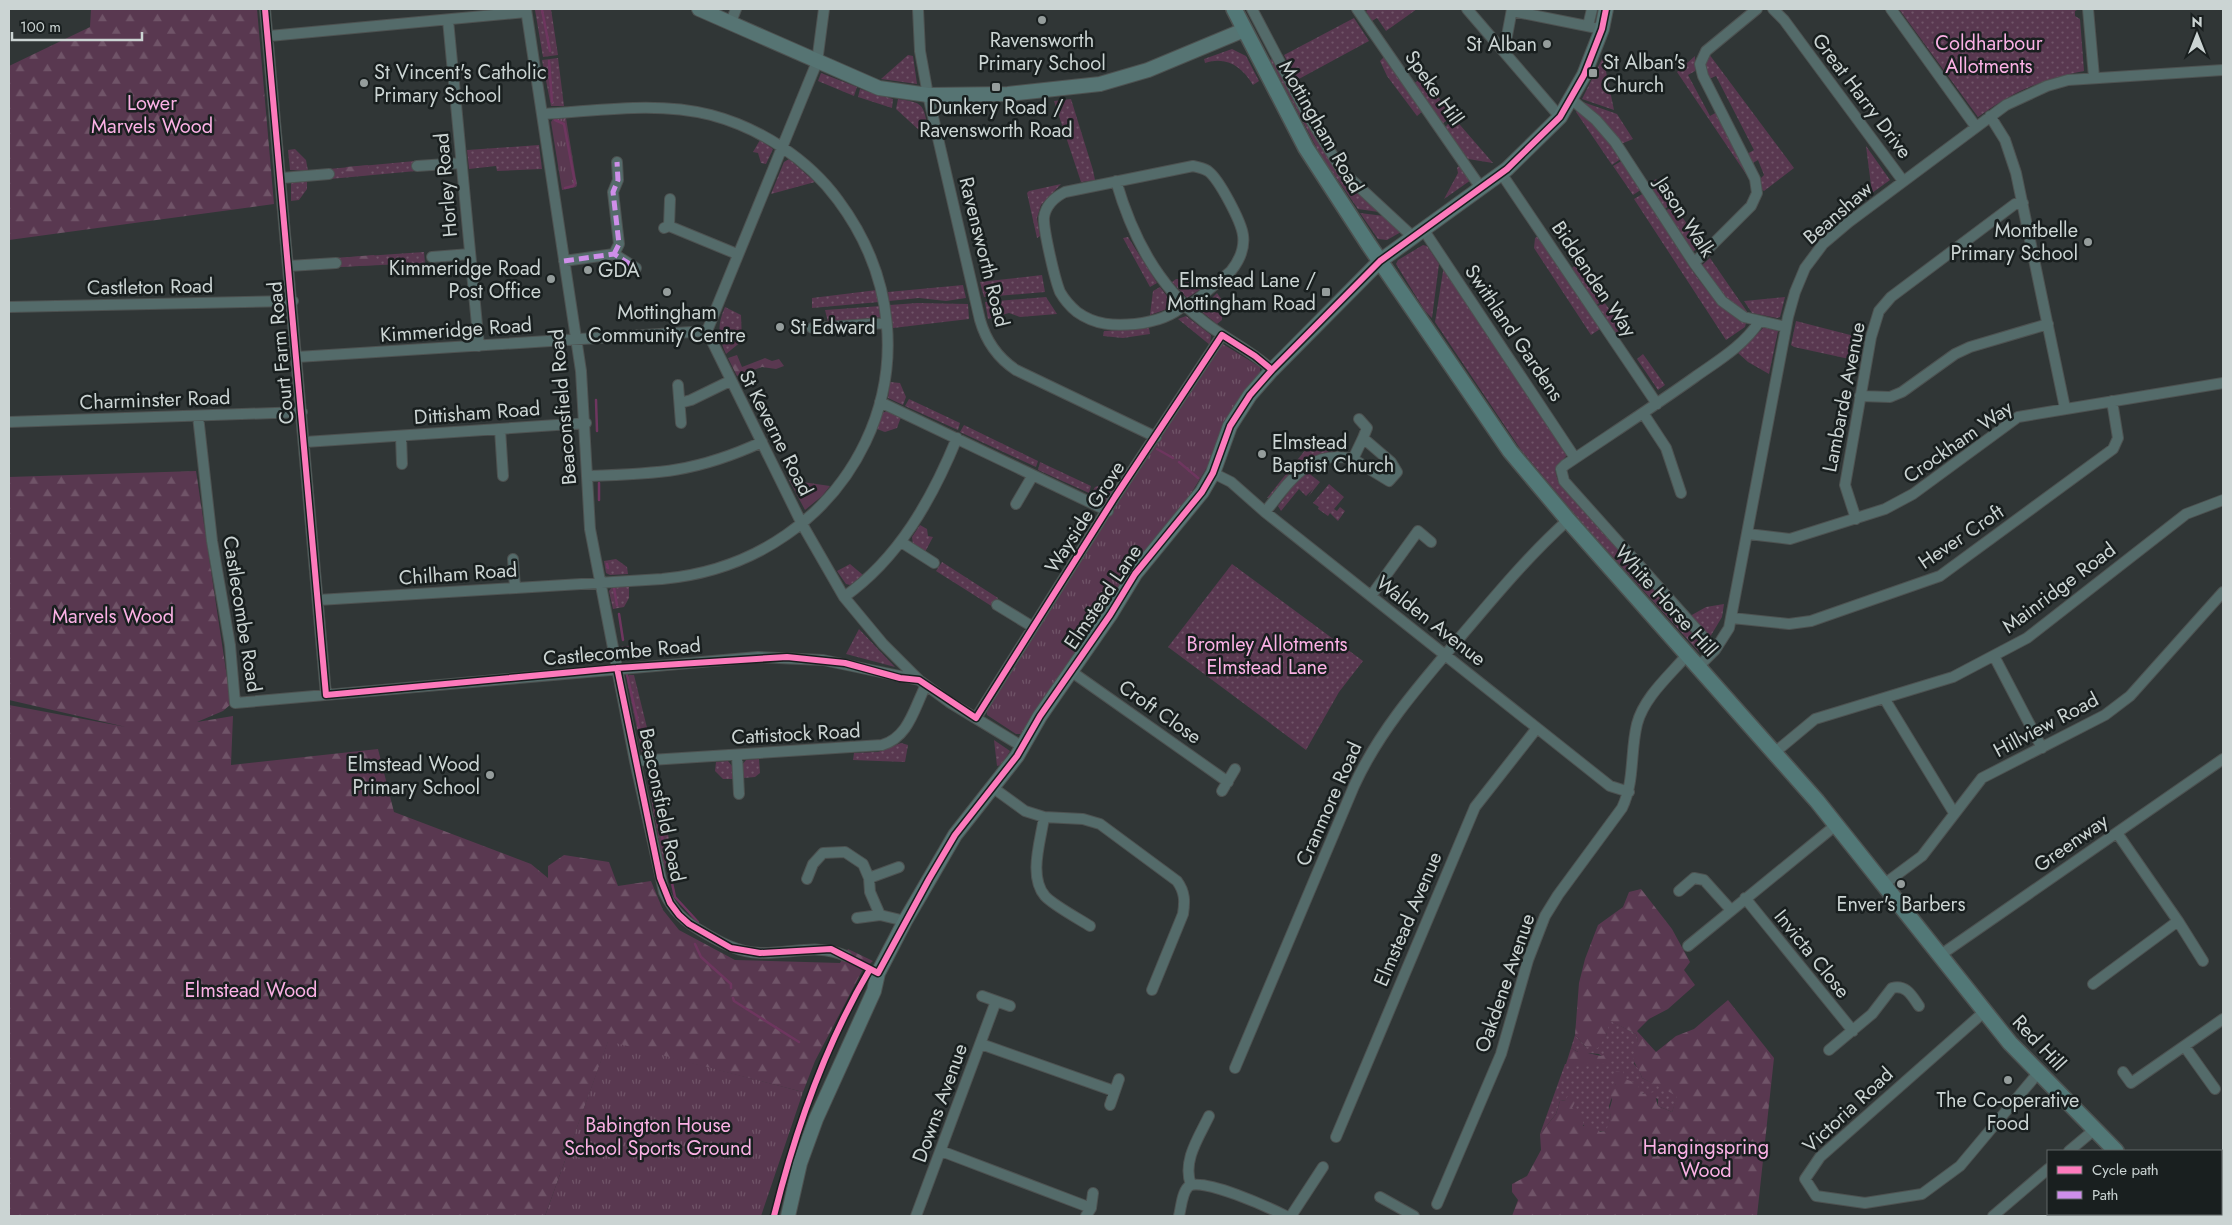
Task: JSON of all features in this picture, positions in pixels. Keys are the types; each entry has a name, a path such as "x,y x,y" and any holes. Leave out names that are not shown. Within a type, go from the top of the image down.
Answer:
{"main road":[{"name":"Mottingham Road","path":"1234,9 1306,148 1380,261"},
{"name":"White Horse Hill","path":"1380,261 1510,451 1568,520 1836,825 1939,956"},
{"name":"Red Hill","path":"1939,956 1984,1012 2038,1073 2115,1150"}],"street":[{"name":"Court Farm Road","path":"266,9 270,36 326,695"},
{"path":"699,9 879,88 928,95 1008,94 1100,84 1148,70 1244,30"},
{"path":"731,22 736,9"},
{"path":"707,332 737,254 818,62 824,9"},
{"name":"Ravensworth Road","path":"918,9 920,50 928,95 980,320 989,343 1005,362 1016,370 1156,437"},
{"name":"Mottingham Road","path":"1252,9 1306,112 1343,172 1417,232"},
{"name":"Speke Hill","path":"1357,9 1481,188"},
{"path":"1467,9 1560,118"},
{"path":"1504,52 1512,10 1595,28 1592,9"},
{"name":"Elmstead Lane","path":"788,1216 800,1163 816,1119 874,991 878,973 906,921 955,835 1023,747 1036,722 1072,672 1135,574 1192,506 1213,473 1233,421 1272,370 1380,261 1417,232 1501,174 1532,147 1560,118 1584,75 1595,28 1606,9"},
{"path":"1694,263 1751,206 1757,193 1755,179 1703,76 1700,64 1706,51 1757,9"},
{"path":"1891,9 1976,127"},
{"path":"2088,9 2094,77"},
{"path":"270,36 448,20 526,10"},
{"name":"Beaconsfield Road","path":"526,10 576,340 586,423 590,529 599,583 660,878 670,904 679,915 689,924 731,948 760,953 831,950 846,956"},
{"name":"Great Harry Drive","path":"1776,10 1903,181"},
{"name":"Horley Road","path":"448,20 478,346"},
{"name":"Beanshaw","path":"1698,667 1724,639 1732,618 1786,327 1795,292 1805,268 1814,254 1849,222 1990,116 2006,105 2047,86 2094,77 2223,70"},
{"name":"Jason Walk","path":"1571,100 1596,120 1615,142 1694,263 1728,307 1744,317 1786,327"},
{"name":"Chilham Road","path":"318,600 678,578 708,572 759,553 802,524 826,504 842,484 859,456 880,402 886,368 886,323 876,273 863,240 848,213 830,189 812,171 781,147 736,123 683,110 654,108 543,114"},
{"path":"1990,116 2000,129 2009,148 2023,202 2065,408"},
{"path":"617,162 618,180 613,192 617,249 636,268"},
{"path":"416,166 462,163"},
{"path":"1198,167 1212,174 1240,224 1243,236 1240,256 1231,271 1186,307 1157,319 1125,325 1108,325 1092,320 1077,312 1061,292 1044,223 1047,208 1055,198 1065,192 1116,181 1198,167"},
{"path":"282,178 328,174"},
{"name":"Biddenden Way","path":"1501,174 1657,404"},
{"path":"1116,181 1125,211 1141,248 1158,275 1186,307 1222,335 1256,356 1272,370"},
{"path":"670,199 666,227 737,254"},
{"name":"Lambarde Avenue","path":"1856,519 1845,485 1876,318 1884,304 2015,204 2023,202"},
{"name":"Swithland Gardens","path":"1417,232 1575,458"},
{"path":"564,261 617,249"},
{"path":"432,257 470,254"},
{"path":"289,266 336,262"},
{"name":"Castleton Road","path":"9,307 293,301"},
{"path":"1715,650 1564,482 1561,469 1657,404 1745,340 1759,322"},
{"path":"812,328 886,323"},
{"path":"1860,396 1890,397 1902,392 1956,354 1970,347 2048,324"},
{"name":"Kimmeridge Road","path":"297,357 707,332"},
{"name":"St Keverne Road","path":"707,332 802,524 844,597 878,638 923,683 1023,747"},
{"name":"Wayside Grove","path":"976,718 1222,335"},
{"path":"680,403 691,400 730,381"},
{"name":"Crockham Way","path":"1748,534 1790,538 1885,509 1913,494 2018,417 2223,383"},
{"path":"678,386 681,423"},
{"name":"Hever Croft","path":"1732,618 1788,624 1811,621 1926,583 1940,576 2113,449 2118,438 2112,401"},
{"path":"880,402 1108,511"},
{"name":"Charminster Road","path":"9,422 302,412"},
{"path":"1643,413 1666,448 1681,493"},
{"name":"Castlecombe Road","path":"198,416 212,541 230,645 235,703 617,668 787,657 845,663 923,683"},
{"path":"1353,459 1367,428 1359,419"},
{"name":"Dittisham Road","path":"305,442 586,423"},
{"path":"500,429 503,476"},
{"name":"Dittisham Road","path":"401,436 402,464"},
{"path":"844,597 863,582 901,542 932,496 957,438"},
{"path":"1265,512 1304,467 1325,458 1353,459 1391,484 1397,472 1391,462 1363,438"},
{"path":"588,476 679,471 708,464 762,442"},
{"name":"Walden Avenue","path":"1213,473 1231,482 1265,512 1610,786 1628,792"},
{"path":"1016,504 1032,474"},
{"name":"Mainridge Road","path":"1774,754 1815,719 1953,677 2028,638 2186,514 2223,500"},
{"name":"Cranmore Road","path":"1235,1068 1363,765 1392,721 1445,654 1507,581 1568,520"},
{"path":"1371,596 1418,531 1431,542"},
{"path":"901,542 934,563"},
{"path":"513,559 515,588"},
{"name":"Hillview Road","path":"1883,885 1922,856 1982,778 2117,707 2141,684 2223,592"},
{"path":"997,605 1033,627"},
{"name":"Oakdene Avenue","path":"1437,1204 1500,1054 1528,960 1546,916 1563,887 1622,808 1628,792 1635,736 1642,711 1649,699 1687,655"},
{"path":"1994,656 2042,748"},
{"name":"Croft Close","path":"1072,672 1228,782"},
{"name":"Cattistock Road","path":"635,761 886,744 894,740 905,730 923,683"},
{"path":"1884,698 1954,812"},
{"name":"Elmstead Avenue","path":"1336,1137 1475,807 1537,728"},
{"path":"737,755 739,794"},
{"name":"Greenway","path":"1939,956 2223,759"},
{"path":"1222,791 1235,769"},
{"path":"992,787 1025,811 1044,817 1083,819 1100,824 1177,881 1183,889 1185,903 1183,914 1152,990"},
{"path":"1044,817 1037,865 1038,880 1045,896 1090,926"},
{"path":"1688,946 1836,825"},
{"path":"2117,833 2203,961"},
{"path":"807,879 813,864 823,853 845,852 863,864 869,878 870,892 880,915"},
{"path":"869,878 899,867"},
{"path":"1679,891 1694,878 1704,880 1731,910"},
{"name":"Invicta Close","path":"1745,898 1852,1031"},
{"path":"857,918 880,915 906,921"},
{"path":"2093,984 2178,922"},
{"path":"1829,1050 1879,1007 1892,988 1899,987 1907,990 1919,1006"},
{"path":"982,996 1010,1006"},
{"name":"Downs Avenue","path":"916,1216 996,1001"},
{"name":"Victoria Road","path":"1984,1012 1820,1157 1805,1179 1816,1196 1865,1203 1922,1194 1960,1166 2038,1073"},
{"path":"2123,1072 2131,1083 2223,1019"},
{"path":"981,1044 1114,1091"},
{"path":"2185,1047 2215,1089"},
{"path":"1110,1105 1119,1079"},
{"path":"1191,1184 1187,1176 1188,1162 1209,1116"},
{"path":"2070,1150 2094,1130"},
{"path":"941,1151 1089,1212 1093,1193"},
{"path":"1291,1216 1323,1167"},
{"path":"1993,1216 2047,1170"},
{"path":"1179,1216 1186,1188 1191,1184 1200,1184 1227,1192 1286,1216"},
{"path":"1380,1197 1414,1216"}],"green space":[{"name":"Lower Marvels Wood","path":"91,9 257,9 274,204 9,240 9,66 90,27"},
{"path":"551,9 558,55 543,57 535,10"},
{"path":"1369,9 1417,9 1386,31 1377,18 1372,21 1366,11"},
{"name":"Coldharbour Allotments","path":"1899,9 2079,9 2075,11 2075,16 2080,19 2084,71 2054,78 2016,93 1978,117"},
{"path":"1354,18 1369,41 1297,80 1284,55"},
{"path":"1232,49 1246,56 1259,81 1253,85 1239,68 1227,62 1213,61 1205,63 1204,59"},
{"path":"1709,54 1794,168 1764,191 1759,188 1758,181 1764,175 1758,160 1751,164 1747,154 1754,150 1716,76 1709,79 1704,59"},
{"path":"908,55 913,56 917,84 881,79"},
{"path":"1695,56 1695,71 1688,75 1710,116 1717,112 1750,180 1677,72"},
{"path":"1384,57 1424,110 1417,116 1387,76 1380,61"},
{"path":"1603,57 1614,110 1582,99"},
{"path":"558,58 564,106 551,106 542,60"},
{"path":"1274,58 1312,132 1340,174 1379,212 1358,209 1321,156 1270,60"},
{"path":"821,73 857,87 854,96 818,81"},
{"path":"1423,77 1453,116 1442,124 1413,84"},
{"path":"860,89 893,99 892,108 858,97"},
{"path":"898,99 917,103 925,113 928,128 920,131 896,109"},
{"path":"1071,99 1095,180 1081,182 1054,101"},
{"path":"1580,101 1617,114 1633,139 1621,144"},
{"path":"1578,109 1593,122 1622,158 1612,165 1576,112"},
{"path":"566,118 577,185 576,187 562,190 551,122 553,119"},
{"path":"1454,118 1493,163 1468,159 1445,127"},
{"path":"760,140 773,149 766,164 761,163 758,153 753,152"},
{"path":"539,145 542,169 497,171 496,166 469,169 467,150"},
{"path":"1866,146 1890,180 1872,193"},
{"path":"295,149 306,160 308,171 290,170 288,150"},
{"path":"789,159 815,182 771,194 784,162"},
{"path":"1623,160 1642,189 1633,195 1613,166"},
{"path":"415,161 416,171 330,179 329,169"},
{"path":"1461,164 1471,180 1444,199 1458,173 1457,168"},
{"path":"368,165 369,171 367,175 345,177 343,175 346,167"},
{"path":"1656,179 1673,203 1663,210 1647,185"},
{"path":"307,181 307,189 299,200 291,201 291,183"},
{"path":"1061,184 1041,205 1037,218 1040,236 1037,238 1027,193"},
{"path":"1644,193 1676,246 1703,285 1731,315 1746,323 1745,327 1726,340 1634,199"},
{"path":"1674,205 1702,246 1692,252 1664,212"},
{"path":"1360,213 1384,216 1401,232 1387,240 1378,239"},
{"path":"1540,235 1600,329 1591,335 1534,248 1535,238"},
{"path":"1128,237 1157,283 1150,287 1123,238"},
{"path":"1423,245 1427,246 1439,264 1432,318 1425,311 1396,264 1398,260"},
{"path":"424,252 425,263 338,267 337,258"},
{"path":"374,255 377,259 375,265 338,267 337,258"},
{"path":"1710,258 1748,313 1747,315 1727,302 1700,267"},
{"path":"1577,264 1603,300 1594,307 1569,270"},
{"path":"1444,265 1567,455 1555,469 1557,479 1703,646 1699,652 1583,524 1521,450 1435,322"},
{"path":"1042,275 1045,292 984,297 980,282"},
{"path":"1176,279 1200,279 1207,285 1187,298 1172,282"},
{"path":"963,285 966,298 946,301 919,298 889,301 888,292"},
{"path":"1160,287 1173,304 1170,308 1150,315 1153,291"},
{"path":"877,290 879,302 812,308 812,298"},
{"path":"1217,293 1222,300 1222,320 1217,324 1202,312 1201,309"},
{"path":"1046,297 1057,314 1020,317 1009,313 988,319 985,302"},
{"path":"1785,297 1780,317 1777,318 1752,313 1744,301"},
{"path":"1604,302 1623,328 1618,341 1595,308"},
{"path":"917,303 968,304 969,319 893,328 890,305"},
{"path":"881,306 882,317 828,322 825,310"},
{"path":"725,307 741,315 742,341 726,354 721,342 720,331"},
{"path":"1186,316 1211,335 1210,345 1178,319"},
{"path":"1796,321 1862,338 1860,357 1854,360 1794,347 1791,345"},
{"path":"1764,327 1778,331 1769,374 1748,362 1738,353"},
{"path":"1149,328 1150,334 1123,338 1103,336 1104,331"},
{"path":"1223,344 1260,367 1260,373 1244,393 1209,464 1179,513 1167,527 1162,529 1145,550 1023,734 1016,734 987,715 986,707 1220,345"},
{"path":"1643,354 1665,385 1658,390 1637,359"},
{"path":"737,355 742,367 765,358 772,361 779,359 784,366 776,369 762,367 737,376 728,358"},
{"path":"890,382 900,383 906,397 903,405 888,398"},
{"path":"909,399 960,423 958,430 905,406"},
{"path":"887,411 901,417 897,428 885,432 877,429 882,413"},
{"path":"964,425 1038,461 1036,467 960,432"},
{"path":"1310,444 1318,451 1335,450 1338,453 1315,458 1299,466 1271,497 1267,498"},
{"path":"1040,462 1091,486 1089,493 1038,470"},
{"path":"1319,466 1311,475 1320,482 1308,497 1313,489 1306,496 1299,489 1281,511 1278,506 1299,478"},
{"name":"Elmstead Wood","path":"196,471 231,704 223,711 197,722 233,716 231,765 378,749 394,812 531,864 548,878 548,866 564,855 609,862 618,886 651,881 663,910 679,930 735,960 840,963 848,949 873,961 862,971 815,1061 803,1092 608,1042 545,1216 9,1216 9,705 126,727 9,700 9,477"},
{"path":"789,480 830,486 822,496 805,510"},
{"path":"1104,484 1115,488 1109,499 1105,501 1091,494 1095,487"},
{"path":"1329,484 1344,497 1334,509 1337,511 1340,507 1345,511 1338,521 1330,513 1328,516 1318,509 1319,507 1313,503"},
{"path":"920,525 927,529 928,536 933,537 925,552 913,545 912,537"},
{"path":"616,559 627,567 628,574 610,575 606,573 604,561"},
{"path":"942,562 998,598 993,607 936,571"},
{"path":"850,564 863,575 850,585 846,584 837,571"},
{"name":"Bromley Allotments Elmstead Lane","path":"1232,564 1363,661 1339,692 1306,750 1168,647"},
{"path":"629,586 629,598 624,607 613,609 609,591 612,587"},
{"path":"1724,604 1722,617 1710,637 1690,616 1706,607"},
{"path":"859,629 895,667 846,654"},
{"path":"633,645 646,652 647,658 623,658 620,647"},
{"path":"629,675 634,675 653,752 642,753 627,681"},
{"path":"994,740 1010,751 1001,765 997,766"},
{"path":"901,743 908,745 905,762 853,760 854,753 878,752"},
{"path":"759,759 760,773 755,777 743,778 742,765 746,760"},
{"path":"728,761 732,766 733,779 723,779 715,771 716,762"},
{"path":"646,765 654,765 664,816 654,817"},
{"path":"665,819 674,865 664,868 655,820"},
{"name":"Hangingspring Wood","path":"1641,889 1672,929 1690,962 1684,970 1695,985 1668,1009 1649,1019 1637,1031 1656,1052 1676,1036 1694,1029 1728,1000 1774,1058 1757,1216 1512,1216 1518,1200 1512,1192 1512,1184 1527,1176 1541,1150 1540,1134 1556,1114 1560,1101 1566,1100 1570,1095 1575,1102 1572,1108 1583,1115 1583,1126 1593,1125 1600,1132 1606,1131 1611,1116 1609,1111 1612,1100 1610,1093 1616,1084 1612,1077 1616,1071 1623,1071 1625,1079 1636,1083 1643,1094 1654,1092 1658,1106 1672,1112 1677,1096 1642,1078 1635,1063 1633,1050 1638,1040 1636,1034 1610,1021 1606,1036 1598,1048 1586,1047 1575,1035 1579,983 1585,959 1598,925 1623,907 1629,892"},
{"path":"1609,1020 1636,1034 1638,1040 1634,1064 1639,1069 1642,1078 1678,1096 1672,1112 1658,1106 1658,1099 1616,1084 1609,1106 1611,1116 1607,1131 1591,1130 1586,1127 1566,1100 1560,1101 1556,1114 1540,1134 1565,1064 1602,1064 1599,1054 1578,1052 1571,1048 1575,1035 1586,1047 1606,1036"},
{"name":"Babington House School Sports Ground","path":"608,1041 803,1092 761,1216 545,1216"},
{"path":"1571,1048 1578,1052 1586,1050 1588,1053 1601,1056 1610,1053 1615,1058 1613,1061 1602,1064 1566,1064"}],"waterway":[{"path":"542,10 550,51"},
{"path":"549,61 552,102"},
{"path":"555,120 564,124 575,183 573,186 565,188"},
{"path":"596,400 597,431"},
{"path":"1157,449 1173,458"},
{"path":"1179,462 1198,478"},
{"path":"599,483 599,500"},
{"path":"607,564 608,568"},
{"path":"614,588 617,605"},
{"path":"619,614 623,640"},
{"path":"627,675 643,744"},
{"path":"648,771 675,897 698,922"},
{"path":"695,944 701,957 731,984 731,988"},
{"path":"733,998 734,1001 799,1042"}],"marked path":[{"path":"614,254 619,244 613,192 618,180 617,162"},
{"path":"564,261 614,254 636,268"}],"cycle path":[{"path":"265,9 326,695 617,668 787,657 845,663 900,678 919,680 976,718 1115,497 1222,335 1255,356 1272,370"},
{"path":"617,668 660,878 670,903 679,915 689,924 731,948 760,953 831,949 878,973 955,835 1017,756 1040,716 1110,615 1135,574 1202,492 1213,473 1230,426 1250,395 1272,370 1380,261 1507,169 1560,117 1584,75 1602,29 1606,9"},
{"path":"774,1216 802,1121 825,1058 870,969"}],"place":[{"name":"Ravensworth Primary School","path":"1042,20"},
{"name":"St Alban","path":"1547,44"},
{"name":"St Alban's Church","path":"1593,73"},
{"name":"St Vincent's Catholic Primary School","path":"364,83"},
{"name":"Dunkery Road / Ravensworth Road","path":"996,87"},
{"name":"Montbelle Primary School","path":"2088,242"},
{"name":"GDA","path":"588,270"},
{"name":"Kimmeridge Road Post Office","path":"551,279"},
{"name":"Mottingham Community Centre","path":"667,292"},
{"name":"Elmstead Lane / Mottingham Road","path":"1326,292"},
{"name":"St Edward","path":"780,327"},
{"name":"Elmstead Baptist Church","path":"1262,454"},
{"name":"Elmstead Wood Primary School","path":"490,775"},
{"name":"Enver's Barbers","path":"1901,884"},
{"name":"The Co-operative Food","path":"2008,1080"}],"park label":[{"name":"Marvels Wood","path":"113,616"}]}
